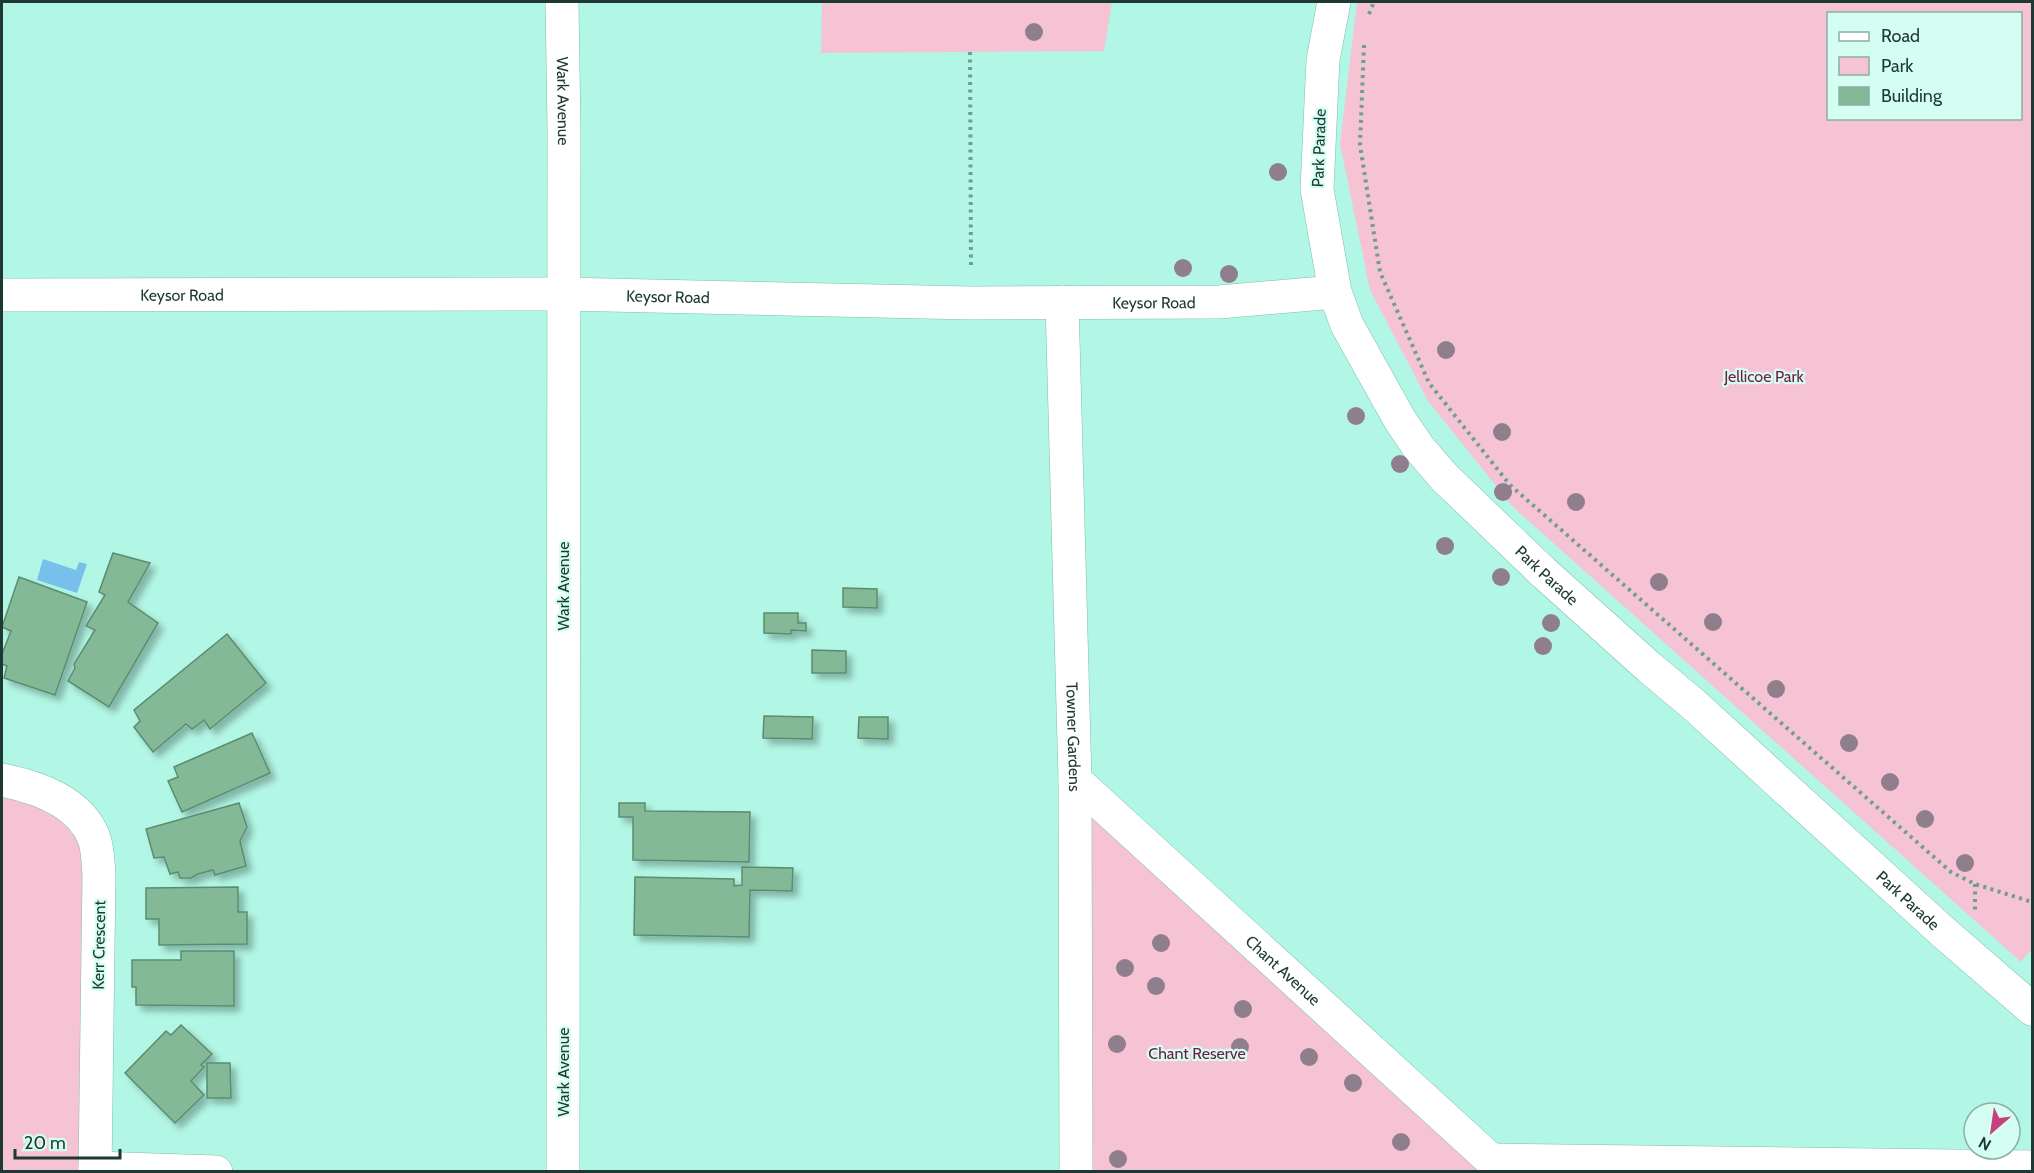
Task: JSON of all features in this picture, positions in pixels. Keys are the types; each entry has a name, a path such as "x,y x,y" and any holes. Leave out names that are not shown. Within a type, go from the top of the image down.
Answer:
{"street":[{"name":"Wark Avenue","path":"562,2 563,1172"},
{"name":"Park Parade","path":"1334,2 1323,60 1317,189 1335,292 1347,325 1400,420 1419,448 1444,477 1561,588 1693,704 1942,931 2032,1009"},
{"name":"Keysor Road","path":"2,295 563,294 971,303 1219,302 1335,292"},
{"name":"Towner Gardens","path":"1062,302 1075,780 1076,1172"},
{"name":"Kerr Crescent","path":"2,780 50,795 69,805 87,822 95,840 99,887 95,1170"},
{"name":"Chant Avenue","path":"1075,780 1491,1166"},
{"path":"1491,1166 2032,1167"},
{"path":"95,1170 216,1172"}],"path":[{"path":"1367,21 1374,2"},
{"path":"1364,42 1360,145 1380,272 1429,383 1510,485 1951,872 1975,884 2032,902"},
{"path":"969,52 971,303"}],"green space":[{"path":"822,2 1112,2 1104,51 821,53"},
{"name":"Jellicoe Park","path":"1357,2 2032,2 2032,949 2021,962 1513,507 1428,401 1370,290 1340,144"},
{"path":"2,780 87,822 95,1171 2,1172"},
{"name":"Chant Reserve","path":"1075,780 1492,1171 1076,1171"}],"water":[{"path":"43,559 76,570 79,562 87,564 77,593 37,580"}],"building":[{"path":"113,553 150,563 128,602 158,623 109,707 68,681 75,668 74,664 95,630 86,626 105,595 99,592"},
{"path":"19,577 87,602 55,695 4,678 7,666 2,664 2,654 11,631 2,627"},
{"path":"843,588 877,589 877,608 843,607"},
{"path":"764,613 798,613 798,623 806,623 806,631 791,630 791,634 764,633"},
{"path":"227,634 266,683 210,729 204,720 192,729 186,724 153,752 134,727 140,721 134,710"},
{"path":"812,650 846,651 846,673 812,673"},
{"path":"764,716 813,717 812,739 763,738"},
{"path":"859,717 888,717 888,739 858,738"},
{"path":"252,733 270,773 182,812 168,781 178,777 174,767"},
{"path":"239,803 247,827 240,841 246,866 215,875 213,870 191,878 180,878 178,872 170,874 164,857 154,858 146,829"},
{"path":"619,803 645,803 645,811 750,812 749,862 633,860 633,817 619,817"},
{"path":"742,867 793,868 792,891 750,890 749,937 634,935 635,877 734,879 734,886 742,885"},
{"path":"238,887 238,912 247,912 247,944 159,945 159,919 146,919 146,888"},
{"path":"181,951 234,951 234,1006 136,1005 136,987 132,987 132,960 181,960"},
{"path":"181,1025 212,1054 201,1065 204,1067 191,1081 204,1095 175,1123 125,1073 166,1031 171,1035"},
{"path":"207,1063 230,1063 231,1098 207,1098"}]}
